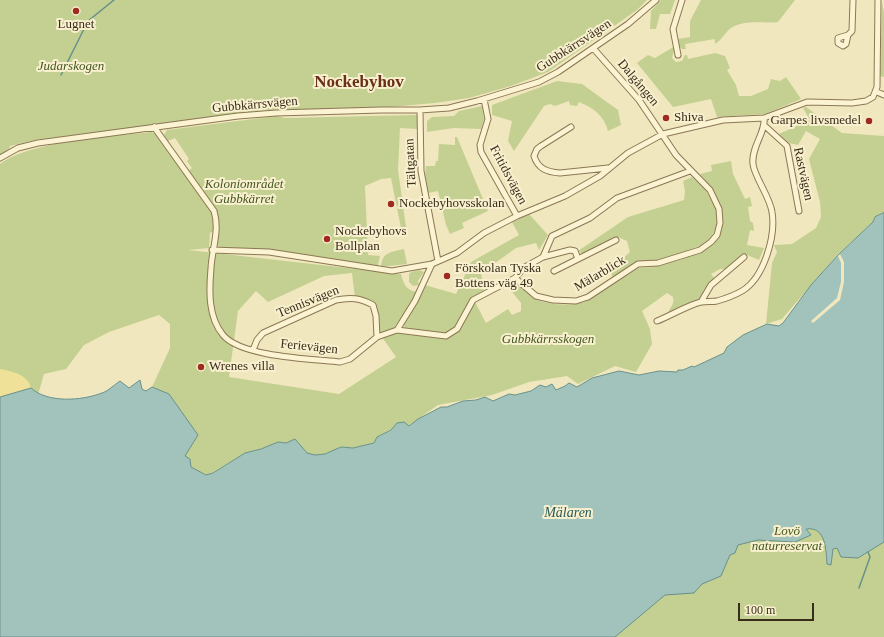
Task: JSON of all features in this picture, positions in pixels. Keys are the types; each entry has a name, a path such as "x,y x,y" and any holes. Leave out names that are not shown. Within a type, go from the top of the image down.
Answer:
{"street":[{"name":"Gubbkärrsvägen","path":"0,158 18,148 38,143 238,116 276,113 449,108 539,82 558,72 628,24 656,0"},
{"path":"678,55 673,29 682,0"},
{"path":"848,35 852,31 853,0"},
{"path":"212,250 269,252 392,271 432,264 457,253 484,233 517,216 565,196 600,176 628,153 663,134 723,120 764,118 807,102 852,103 866,101 877,90 878,0"},
{"name":"Dalgången","path":"593,48 639,100 663,134"},
{"path":"877,90 884,95"},
{"name":"Fritidsvägen","path":"484,99 488,120 480,145 482,152 517,216"},
{"name":"Tältgatan","path":"420,110 421,171 438,261"},
{"path":"657,321 701,302 717,301 751,285 768,254 773,228 772,211 752,164 756,143 765,126 764,118"},
{"name":"Rastvägen","path":"765,126 787,146 799,211"},
{"path":"571,127 537,149 534,156 539,166 552,172 560,173 608,168"},
{"name":"Ferievägen","path":"154,128 214,211 217,229 212,250 211,308 224,336 237,345 252,350 340,362 350,359 377,337 397,330 446,336 457,329 473,300 515,278 525,267 544,257 570,250 575,251 578,259"},
{"name":"Mälarblick","path":"515,278 536,296 553,300 576,301 588,297 638,264 658,263 700,250 712,242 717,235 720,223 719,209 710,190 676,155 663,134"},
{"path":"544,257 552,236 590,218 617,198 690,171"},
{"path":"554,271 616,240"},
{"path":"701,302 711,285 744,257"},
{"path":"397,330 415,301 432,264"},
{"name":"Tennisvägen","path":"252,350 257,340 270,329 336,300 347,298 362,299 373,305 376,316 377,337"}],"green space":[{"name":"Judarskogen","path":"0,0 647,0 637,10 548,72 511,86 469,98 435,103 378,108 265,110 35,140 10,146 9,149 0,155"},
{"path":"661,0 675,0 670,14 660,14 656,29 650,29 651,11"},
{"path":"701,0 795,0 778,22 754,22 737,25 731,28 715,44 715,39 685,44 686,49 682,49 679,47 678,39 690,37 690,21"},
{"path":"882,2 884,13 884,77 880,76"},
{"path":"675,46 672,58 676,62 682,61 685,55 687,55 688,59 715,53 725,56 730,68 727,70 736,85 739,96 751,96 768,89 771,79 780,81 786,77 801,99 765,114 717,117 711,99 673,107 637,63 648,55 655,58"},
{"path":"557,81 582,84 618,110 621,125 608,131 601,116 579,102 577,106 570,105 569,101 555,106 550,104 544,106 514,151 508,141 512,121 492,115 492,105"},
{"path":"482,106 484,119 481,129 454,128 427,132 427,121 432,117 454,116 459,111"},
{"path":"806,107 842,133 884,136 884,213 875,217 873,222 838,254 782,319 766,324 772,263 777,252 774,245 792,244 816,228 821,217 820,202 809,159 820,139 806,131 798,145 789,143 779,134 810,120 803,108"},
{"name":"Koloniområdet Gubbkärret","path":"417,115 419,117 418,129 400,128 398,170 406,227 401,228 391,178 381,179 365,186 368,255 380,256 378,266 221,248 217,245 219,222 215,210 188,171 192,168 187,161 189,159 175,138 168,141 164,135 167,130 277,116 285,118"},
{"name":"Gubbkärrsskogen","path":"151,132 155,134 211,211 215,224 214,231 210,233 209,248 188,250 401,274 406,286 410,290 416,292 413,301 395,326 397,333 405,328 403,324 425,285 456,294 471,262 519,235 512,222 529,214 548,235 539,250 536,243 516,248 481,273 484,290 473,298 486,323 508,309 512,315 521,311 521,303 509,288 511,284 519,285 534,298 543,302 574,304 585,302 639,268 653,267 682,259 708,248 717,238 722,214 712,188 700,174 712,171 711,165 731,161 733,174 745,199 750,197 752,206 748,207 750,221 753,223 754,231 750,230 747,245 764,248 759,260 745,254 729,269 720,269 711,274 715,279 700,299 668,313 673,304 673,297 667,293 642,311 650,329 652,344 636,372 615,366 578,384 567,376 529,382 492,395 438,405 408,426 395,427 377,437 374,443 353,448 341,447 325,454 307,454 295,439 286,443 278,442 261,449 245,453 212,473 206,475 191,467 185,456 186,418 169,394 152,387 170,348 170,324 159,315 109,332 84,345 66,369 44,374 38,395 31,388 0,397 0,164 13,156 50,145 93,138","holes":["352,273 355,298 373,306 379,339 382,337 396,357 339,394 229,377 238,311 256,291 268,302 324,276"]},
{"path":"455,137 457,137 488,211 462,223 464,228 450,234 446,225 438,191 428,193 425,177 426,166 435,166 436,161 438,161 439,144 455,145"},
{"path":"692,177 705,189 716,209 717,227 708,242 658,261 639,262 613,278 610,270 630,252 627,241 618,237 583,254 578,251 628,217 684,200 685,191 683,181"},
{"path":"404,249 407,264 381,267 385,256 391,252"},
{"path":"419,270 424,272 418,281 419,285 413,286 409,282 409,274"},
{"name":"Lovö naturreservat","path":"884,376 884,637 166,637"}],"sand":[{"path":"0,369 19,374 27,380 31,388 0,397"}],"water":[{"name":"Mälaren","path":"884,213 884,542 858,558 841,557 837,548 833,549 831,565 827,564 824,540 818,531 813,529 806,529 811,535 795,542 758,540 738,545 735,553 730,555 721,576 702,584 694,593 665,595 615,637 0,637 0,397 31,388 38,393 55,398 84,398 104,392 120,381 129,388 140,380 142,389 146,391 152,387 169,394 198,435 185,456 190,459 191,467 206,475 213,473 245,453 261,449 278,442 286,443 295,439 307,453 315,455 325,454 341,447 353,448 374,443 377,437 391,430 397,423 404,422 409,426 418,419 441,407 447,407 463,401 476,400 485,397 493,401 509,394 515,395 531,391 540,385 546,387 552,384 556,390 569,383 577,387 592,378 619,371 639,375 659,371 677,372 678,370 683,370 692,366 694,367 724,353 727,347 743,335 767,324 779,326 783,323 811,285 839,254 873,222 875,217"}],"pier":[{"path":"840,254 844,262 844,282 840,300 813,323 811,321 837,298 841,282 841,263 838,256"}],"waterway":[{"path":"61,75 88,21 114,0"},
{"path":"859,588 870,557 868,552"}],"place":[{"name":"Lugnet","path":"76,11"},
{"name":"Shiva","path":"666,118"},
{"name":"Garpes livsmedel","path":"869,121"},
{"name":"Nockebyhovsskolan","path":"391,204"},
{"name":"Nockebyhovs Bollplan","path":"327,239"},
{"name":"Förskolan Tyska Bottens väg 49","path":"447,276"},
{"name":"Wrenes villa","path":"201,367"}],"district":[{"name":"Nockebyhov","path":"359,83"}]}
